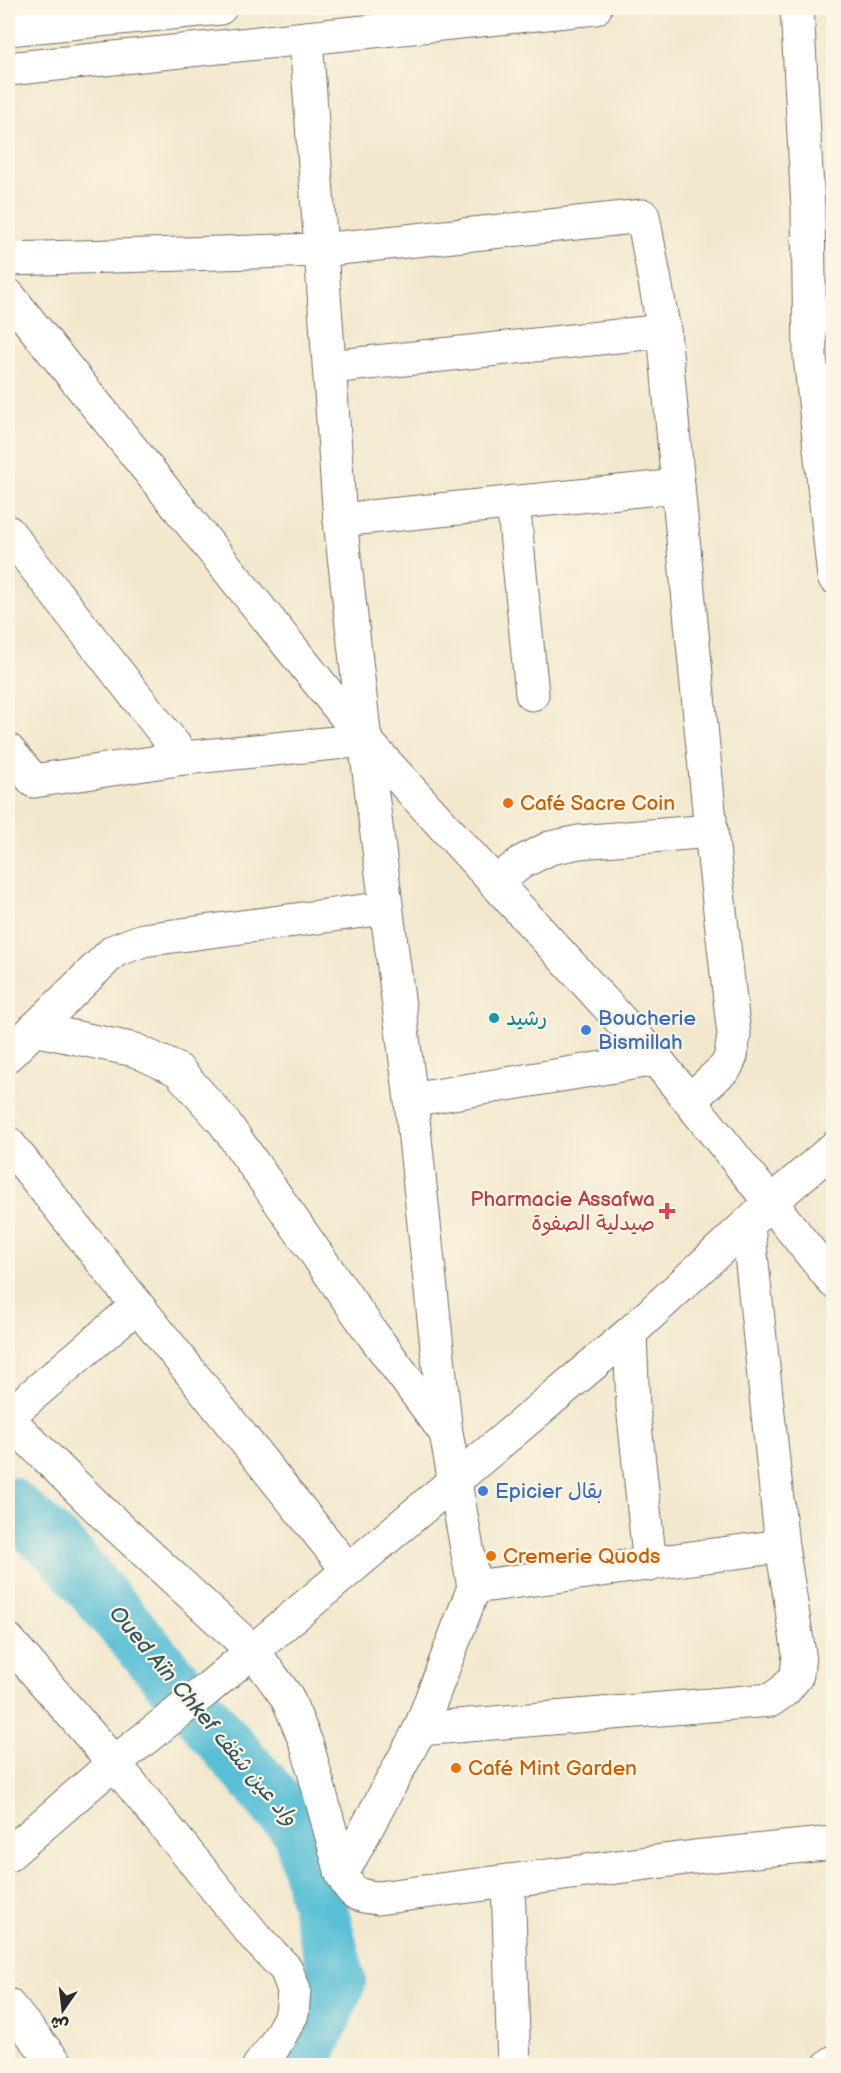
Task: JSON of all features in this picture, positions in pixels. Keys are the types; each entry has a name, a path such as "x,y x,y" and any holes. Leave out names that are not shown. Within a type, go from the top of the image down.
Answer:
{"street":[{"path":"8,29 220,8"},
{"path":"8,69 595,8"},
{"path":"797,8 821,207 810,356 834,577"},
{"path":"306,38 340,520 365,740 411,1100 446,1433 474,1587 420,1729 342,1874"},
{"path":"8,259 321,250 643,216 663,331 711,831 734,1035 731,1056 726,1067 690,1100"},
{"path":"8,295 365,740 656,1059 834,1282"},
{"path":"330,367 663,331"},
{"path":"340,520 678,486"},
{"path":"513,502 532,694"},
{"path":"8,532 184,758"},
{"path":"8,750 34,781 184,758 365,740"},
{"path":"495,883 522,862 550,848 579,842 711,831"},
{"path":"8,1055 114,951 143,940 386,908"},
{"path":"34,1029 135,1050 178,1070 224,1122 371,1332 446,1433"},
{"path":"411,1100 656,1059"},
{"path":"8,1143 348,1570"},
{"path":"8,1855 115,1762 205,1692 630,1333 748,1226 771,1202 834,1148"},
{"path":"420,1729 771,1700 785,1690 797,1675 799,1654 782,1546 748,1226"},
{"path":"137,1306 8,1417 102,1512 253,1651 287,1697 307,1745 342,1874 350,1890 362,1896 378,1898 694,1857 834,1843"},
{"path":"630,1333 633,1407 650,1565"},
{"path":"474,1587 782,1546"},
{"path":"8,1640 115,1762 257,1939 286,1969 294,1990 292,2014 273,2048 259,2066"},
{"path":"508,1881 514,2066"},
{"path":"8,2005 58,2066"},
{"path":"829,2066 834,2062"}],"waterway":[{"name":"Oued Aïn Chkef واد عين شقف","path":"8,1504 61,1550 301,1832 338,1981 302,2066"}],"place":[{"name":"Café Sacre Coin","path":"508,803"},
{"name":"رشيد","path":"494,1018"},
{"name":"Boucherie Bismillah","path":"586,1030"},
{"name":"Pharmacie Assafwa صيدلية الصفوة","path":"667,1211"},
{"name":"Epicier بقال","path":"483,1491"},
{"name":"Cremerie Quods","path":"491,1556"},
{"name":"Café Mint Garden","path":"456,1768"}]}
